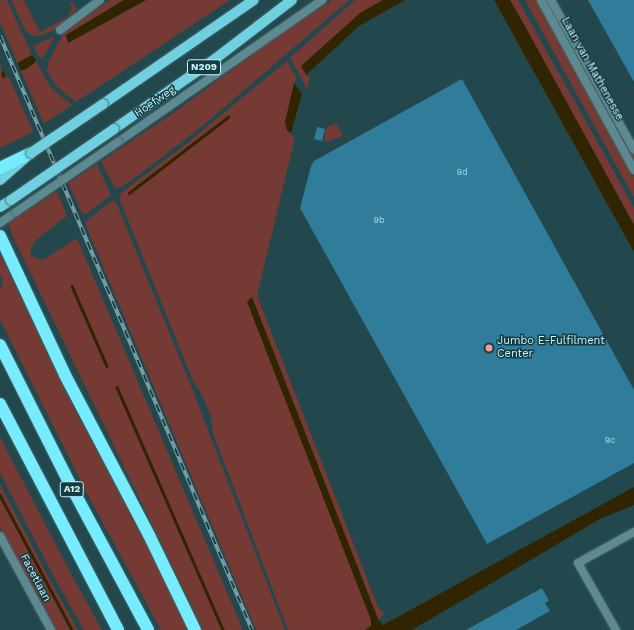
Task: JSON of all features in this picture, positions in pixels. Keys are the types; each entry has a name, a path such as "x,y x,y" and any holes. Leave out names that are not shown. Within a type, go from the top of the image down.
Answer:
{"highway":[{"name":"N209","path":"0,160 31,153"},
{"name":"N209","path":"1,175 31,153"},
{"path":"0,236 65,375 149,535 195,630"},
{"name":"A12","path":"0,345 72,488 148,630"},
{"name":"A12","path":"0,404 118,630"}],"main road":[{"name":"N209","path":"31,153 254,0"},
{"name":"Hoefweg","path":"0,207 114,130 215,59 292,0"}],"street":[{"path":"60,30 100,0"},
{"name":"Hoefweg","path":"0,223 322,0"},
{"name":"Laan van Mathenesse","path":"541,0 634,170"},
{"name":"Laan van Mathenesse","path":"551,0 634,150"},
{"path":"616,630 578,563 634,532"},
{"name":"Facetlaan","path":"0,536 51,630"}],"shaded area":[{"path":"0,0 7,0 32,55 18,64 0,22"},
{"path":"11,0 24,0 40,32 67,17 72,8 69,4 73,3 77,9 52,31 43,35 32,36 25,30"},
{"path":"110,0 124,0 66,35 68,43 146,0 230,0 76,102 58,88 47,71 48,63 64,32"},
{"path":"124,0 146,0 68,43 66,35"},
{"path":"332,0 349,0 205,124 128,183 115,189 101,161 169,116 280,34"},
{"path":"355,0 383,0 360,13 306,75 310,78 307,89 290,58"},
{"path":"383,0 405,0 359,26 306,75 301,66 360,13"},
{"path":"494,0 510,0 526,28 634,225 634,252"},
{"path":"510,0 518,0 616,175 634,208 634,225"},
{"path":"525,0 539,0 634,177 634,198"},
{"path":"544,0 548,0 552,6 634,154 634,166"},
{"path":"55,36 44,56 40,59 33,46"},
{"path":"32,55 36,61 33,64 26,69 6,75 3,79 1,74 4,70"},
{"path":"36,61 51,88 72,105 44,124 20,69"},
{"path":"287,61 297,79 294,83 287,130 295,138 257,295 378,607 385,614 378,619 252,297 371,620 371,626 365,630 288,630 213,433 211,417 202,395 193,381 119,198 121,193 186,144"},
{"path":"0,63 4,77 6,75 10,79 33,132 0,148"},
{"path":"294,83 302,94 291,133 287,130 285,122"},
{"path":"336,123 343,136 324,142 326,128"},
{"path":"97,164 111,195 86,214 82,213 68,183"},
{"path":"57,191 67,216 36,240 31,248 31,256 43,260 77,238 243,630 203,630 13,237 8,223"},
{"path":"112,201 116,202 190,383 285,630 256,630 88,231 85,222"},
{"path":"0,253 66,392 192,630 161,630 85,490 0,319 0,291 3,281 0,274"},
{"path":"252,297 378,619 383,625 634,487 634,505 600,519 412,630 365,630 371,626 371,620 247,302"},
{"path":"0,437 102,630 84,630 54,577 0,473"},
{"path":"0,484 78,630 56,630 0,527"}],"pier":[{"path":"17,62 21,71 6,77 3,69"}],"building":[{"path":"588,0 634,0 634,82"},
{"path":"462,79 634,390 634,463 487,544 300,208 311,166 314,161"},
{"path":"317,127 325,129 322,141 314,139"},
{"path":"542,588 549,601 545,603 550,611 516,630 466,630"}],"waterway":[{"path":"129,193 228,117"},
{"path":"72,286 107,366"},
{"path":"117,387 223,630"},
{"path":"0,495 72,630"}],"railway":[{"path":"0,36 252,630"}],"place":[{"name":"Jumbo E-Fulfilment Center","path":"489,348"}]}
